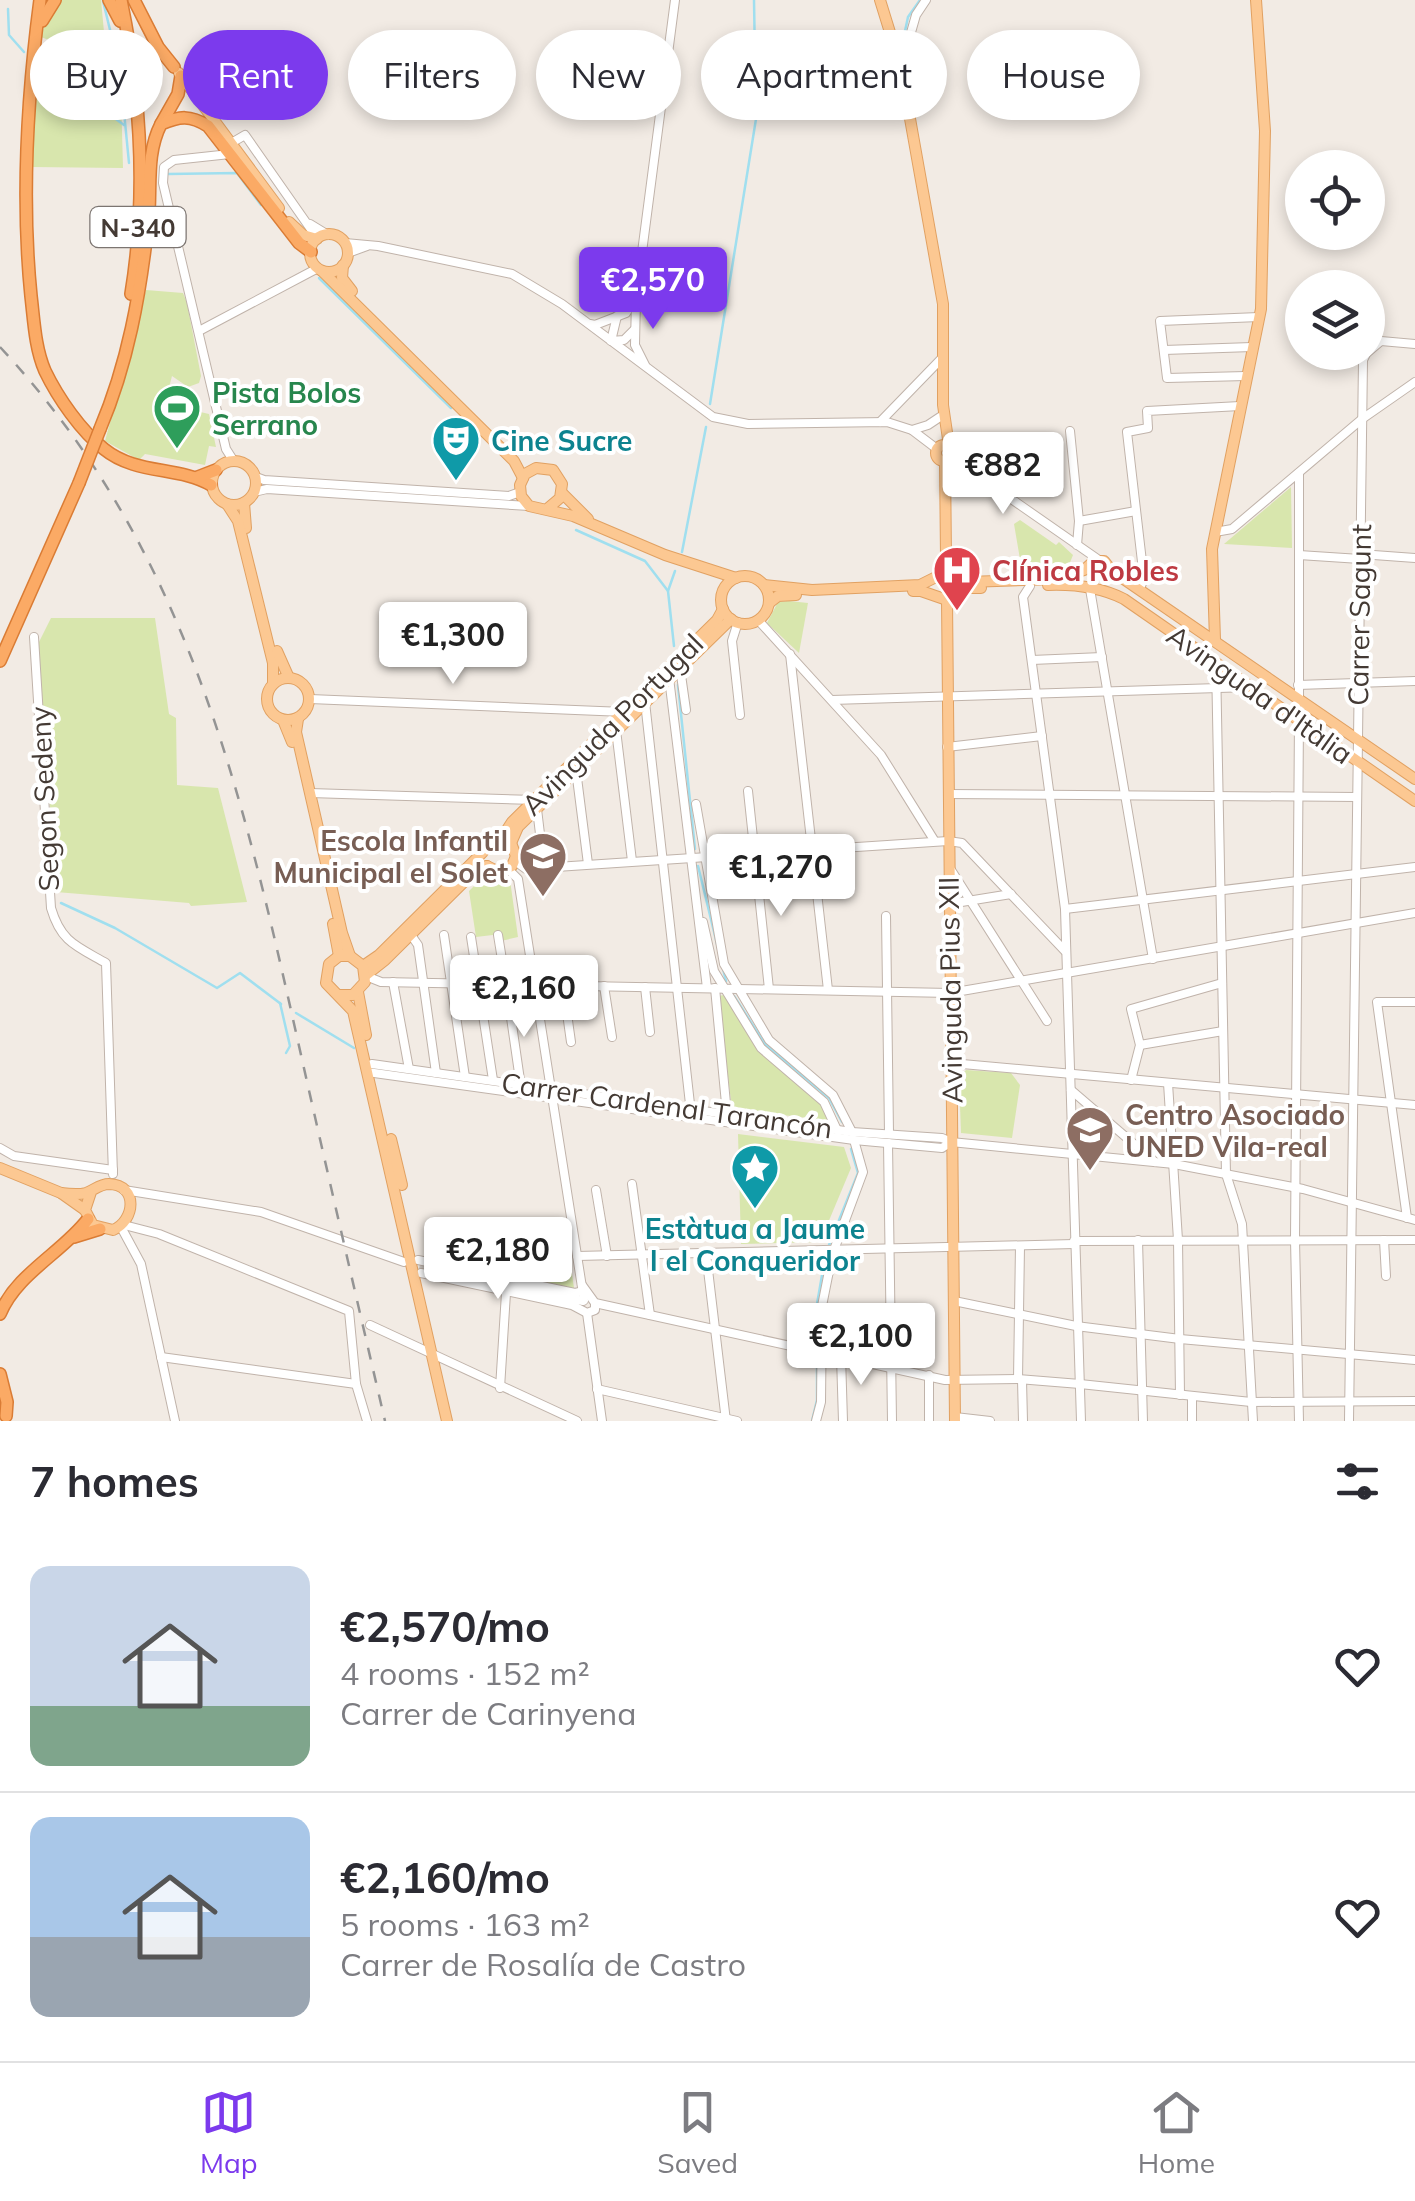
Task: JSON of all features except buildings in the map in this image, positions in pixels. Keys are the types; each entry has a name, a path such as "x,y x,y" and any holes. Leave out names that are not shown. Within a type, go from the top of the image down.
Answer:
{"highway":[{"path":"36,30 40,0"},
{"path":"39,30 46,10 55,0"},
{"path":"109,0 124,36 138,128"},
{"name":"N-340","path":"100,429 132,286 139,216 135,74 123,0"},
{"name":"N-340","path":"0,662 79,483 119,377 133,325 149,218 150,172 141,72 123,0"},
{"path":"134,0 158,47 178,72 178,94 156,136 150,172"},
{"path":"30,86 27,256 35,335 44,369 60,397 105,450 125,462 198,477 212,485"},
{"path":"162,124 177,117 194,118 208,126 229,148 299,244 318,252"},
{"path":"198,477 224,464"},
{"path":"0,1290 6,1291 25,1280 74,1237 86,1214"},
{"path":"74,1237 117,1230"},
{"path":"0,1314 25,1280"},
{"path":"0,1374 6,1418"},
{"path":"0,1399 6,1418"}],"main road":[{"path":"880,0 889,30"},
{"path":"1215,640 1212,549 1259,318 1265,131 1256,0"},
{"path":"178,72 229,148"},
{"path":"909,120 943,304 941,411 946,577 934,595"},
{"path":"318,252 337,236 346,248 342,278 347,287 521,459 556,473 562,493 557,503 547,509"},
{"path":"318,252 334,272 343,266"},
{"path":"318,252 517,464 523,478 520,492 529,506 601,528 697,566 736,578 746,576 764,585 812,590 920,585 946,577 968,582 1056,579 1099,560 1108,564 1112,582 1104,589 969,588 952,598 922,590 786,595 769,603 758,620 731,617 724,588 718,579 697,566"},
{"path":"283,720 298,718 310,700 306,687 289,678 280,661 244,520 244,503 254,492 256,477 248,464 224,464 212,485 216,497 227,504 238,521 273,663 274,684 267,701 272,713 283,720 290,732 344,956 365,972"},
{"path":"523,478 536,468"},
{"path":"562,493 601,528"},
{"path":"227,504 244,503"},
{"path":"1085,568 1088,587"},
{"name":"Avinguda d'Itàlia","path":"1112,571 1415,779"},
{"name":"Avinguda Pius XII","path":"946,577 960,587 952,598 947,696 955,1419"},
{"path":"724,588 736,578"},
{"path":"764,585 769,603"},
{"name":"Avinguda d'Itàlia","path":"1104,589 1415,801"},
{"name":"Avinguda Portugal","path":"506,841 536,804 731,617"},
{"name":"Avinguda Portugal","path":"506,841 522,812 576,770 624,712 717,620 731,617"},
{"path":"274,684 289,678"},
{"path":"298,718 296,732 344,956"},
{"path":"365,972 410,935 477,869 487,866 499,872 512,865 516,852 506,841 492,841 379,954 365,972 358,992 371,1070 437,1357"},
{"path":"483,852 487,866"},
{"path":"344,956 328,964 325,976 330,988 353,1011 371,1070 422,1274 450,1421"},
{"path":"340,996 358,992"},
{"path":"0,1168 61,1194 86,1214 117,1230 131,1207 115,1181 91,1192 61,1194"},
{"path":"86,1214 91,1192"}],"street":[{"path":"648,370 635,345 636,298 675,0"},
{"path":"911,30 926,0"},
{"path":"199,331 300,276 318,252 308,222 245,135 213,158 174,160 164,168 163,183 226,449 224,464"},
{"path":"346,248 368,245 512,274 562,304 697,408 728,422 900,424 1099,560"},
{"path":"588,324 596,325 626,313 636,298"},
{"path":"611,342 617,316"},
{"path":"1246,376 1167,378 1160,321 1259,318"},
{"path":"611,342 624,340 634,330"},
{"path":"1385,341 1415,344"},
{"path":"1164,350 1252,347"},
{"path":"880,422 943,357"},
{"name":"Carrer Sagunt","path":"1349,1421 1365,370"},
{"path":"1215,532 1232,530 1362,419 1415,382"},
{"path":"1140,588 1144,580 1127,432 1148,428 1146,412 1240,406"},
{"path":"912,430 928,426 941,411"},
{"path":"1070,431 1080,520 1077,545 1085,568"},
{"path":"946,480 970,472"},
{"path":"1298,698 1300,472"},
{"path":"256,477 509,496 520,492"},
{"path":"254,492 266,489 529,506"},
{"path":"1080,520 1136,511"},
{"path":"1298,555 1415,558"},
{"path":"1030,586 1023,597 1065,909 1076,1326 1083,1421"},
{"path":"1088,587 1153,959"},
{"path":"731,617 740,715"},
{"path":"758,620 881,755 934,840"},
{"name":"Segon Sedeny","path":"34,637 50,908 57,929 68,942 106,963 115,1181"},
{"path":"790,654 828,990"},
{"path":"1032,660 1102,657"},
{"path":"1216,663 1226,1174 1244,1240 1252,1421"},
{"path":"680,668 686,710"},
{"path":"669,678 691,869 715,988 761,1048 824,1102 838,1130"},
{"path":"1298,685 1415,681"},
{"path":"832,700 1251,687"},
{"path":"310,700 624,712"},
{"path":"645,702 691,1113"},
{"path":"595,712 612,729 632,861"},
{"path":"1299,720 1298,1189 1294,1240 1299,1421"},
{"path":"947,747 1042,736"},
{"path":"576,770 588,864"},
{"path":"748,791 769,989"},
{"path":"310,793 514,799 536,804 544,867"},
{"path":"948,794 1357,797"},
{"path":"514,799 522,812"},
{"path":"696,804 724,964 768,1040 833,1094 853,1136 857,1163 863,1172 834,1250 822,1306 821,1402 816,1421"},
{"path":"512,865 526,868 948,841 962,844 1065,951"},
{"path":"512,865 518,878 602,1421"},
{"path":"948,866 1047,1021"},
{"path":"1065,909 1415,867"},
{"path":"518,878 526,868"},
{"path":"691,869 714,971 727,1114"},
{"path":"949,904 1011,894"},
{"path":"365,972 393,982 950,993 1415,913"},
{"path":"886,916 889,1133"},
{"path":"410,935 418,945 436,1073"},
{"path":"444,935 465,1077"},
{"path":"498,935 505,978"},
{"path":"471,938 493,1080"},
{"path":"393,982 409,1069"},
{"path":"1131,1080 1140,1045 1131,1008 1222,983"},
{"path":"563,985 572,1042"},
{"path":"604,986 612,1037"},
{"path":"645,987 650,1032"},
{"path":"507,990 520,1080"},
{"path":"1411,1219 1376,1002 1415,1002"},
{"path":"1140,1045 1223,1030"},
{"path":"950,1063 1415,1105"},
{"name":"Carrer Cardenal Tarancón","path":"371,1070 409,1069 493,1080 551,1094"},
{"name":"Carrer Cardenal Tarancón","path":"371,1070 888,1143 942,1148 951,1142"},
{"path":"1168,1083 1178,1240 1180,1396"},
{"path":"1072,1090 1155,1162"},
{"name":"Carrer Cardenal Tarancón","path":"691,1113 727,1114 838,1130 853,1136 903,1134 1174,1164 1298,1189 1411,1219"},
{"path":"892,1421 888,1143 903,1134"},
{"path":"0,1148 14,1156 151,1194 261,1212 404,1262"},
{"path":"632,1184 650,1315"},
{"path":"596,1190 607,1256"},
{"path":"142,1228 131,1207 151,1194"},
{"path":"117,1230 142,1228 349,1311 356,1384 367,1421"},
{"path":"117,1230 138,1252 175,1421"},
{"path":"577,1256 1138,1240 1415,1240"},
{"path":"1138,1240 1143,1421"},
{"path":"1384,1240 1386,1276"},
{"path":"1020,1246 1023,1421"},
{"path":"706,1253 726,1420"},
{"path":"418,1260 559,1289 575,1293 585,1301"},
{"path":"434,1270 954,1380 1080,1384 1251,1402 1415,1401"},
{"path":"422,1274 506,1293 585,1301"},
{"path":"559,1289 569,1298"},
{"path":"500,1388 506,1293"},
{"path":"954,1301 1076,1326 1415,1360"},
{"path":"370,1325 577,1421"},
{"path":"841,1356 843,1421"},
{"path":"162,1357 356,1384"},
{"path":"929,1376 930,1421"},
{"path":"597,1389 737,1421"},
{"path":"1192,1397 1192,1421"},
{"path":"955,1419 990,1421"}],"green space":[{"path":"61,0 101,0 104,30 43,30 48,12"},
{"path":"31,120 122,120 123,168 32,167"},
{"path":"146,290 183,293 187,303 201,376 199,383 188,387 172,376 166,399 157,402 209,414 216,447 209,446 205,465 145,454 139,460 105,441"},
{"path":"1291,487 1292,548 1224,544"},
{"path":"1020,520 1056,545 1059,542 1073,555 1069,565 1057,571 1022,571 1014,524"},
{"path":"778,602 808,603 799,653 767,623"},
{"path":"51,618 155,618 169,714 176,718 177,785 218,788 247,902 191,906 56,892 38,644"},
{"path":"510,880 518,937 501,941 501,934 476,937 469,891 478,882"},
{"path":"724,995 750,1034 822,1104 832,1121 732,1109 718,996"},
{"path":"966,1070 1011,1073 1020,1085 1012,1138 961,1133 959,1077"},
{"path":"738,1134 844,1147 851,1168 820,1242 741,1244"},
{"path":"569,1253 574,1288 450,1263 478,1255"}],"waterway":[{"path":"710,404 756,119 754,0"},
{"path":"905,30 908,17 920,0"},
{"path":"103,1 120,71 129,163"},
{"path":"8,9 9,35 24,52"},
{"path":"117,120 124,125"},
{"path":"168,174 237,173 261,205"},
{"path":"319,278 451,408"},
{"path":"682,552 706,427"},
{"path":"576,530 645,561 668,591"},
{"path":"674,646 668,591 675,571"},
{"path":"678,685 695,849"},
{"path":"698,866 726,981"},
{"path":"61,903 115,928 217,988 240,973 281,1004"},
{"path":"734,996 765,1044 829,1098 842,1122"},
{"path":"280,1003 290,1046 286,1053"},
{"path":"296,1013 354,1048"},
{"path":"829,1245 858,1173 851,1149"},
{"path":"817,1343 817,1304 825,1258"},
{"path":"812,1421 817,1400 817,1358"}],"tunnel":[{"path":"408,1263 434,1270"}],"railway":[{"path":"0,347 64,424 117,505 161,588 198,675 254,856 385,1421"}],"place":[{"name":"Pista Bolos Serrano","path":"177,450"},
{"name":"Cine Sucre","path":"456,482"},
{"name":"Clínica Robles","path":"957,612"},
{"name":"Escola Infantil Municipal el Solet","path":"543,898"},
{"name":"Centro Asociado UNED Vila-real","path":"1090,1172"},
{"name":"Estàtua a Jaume I el Conqueridor","path":"755,1210"}]}
